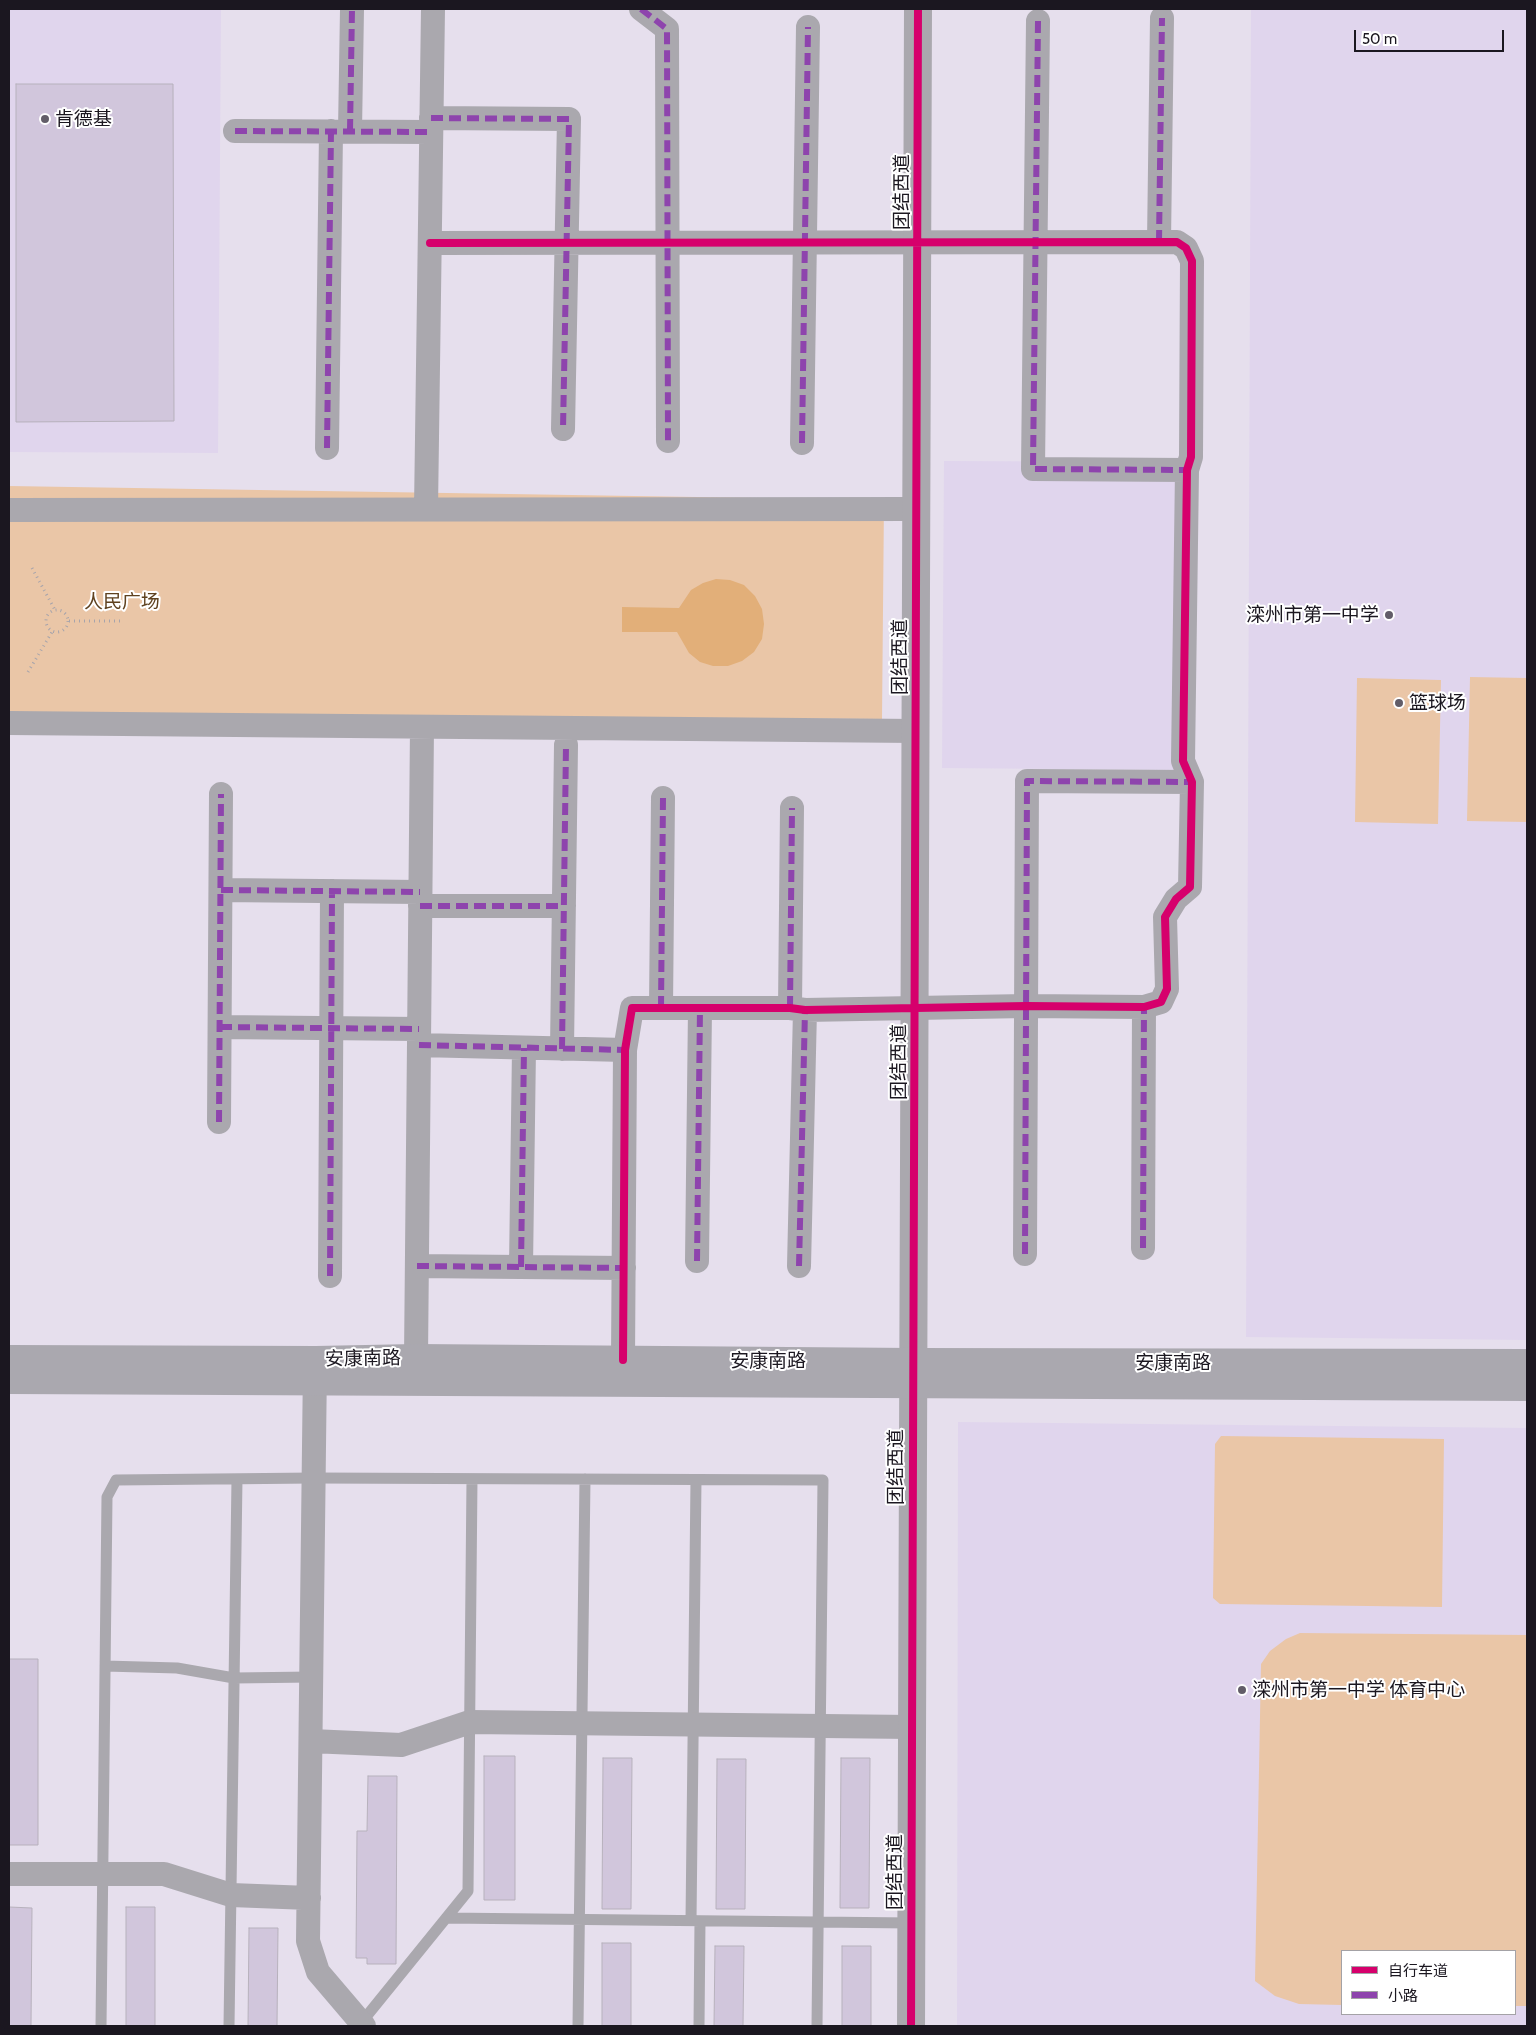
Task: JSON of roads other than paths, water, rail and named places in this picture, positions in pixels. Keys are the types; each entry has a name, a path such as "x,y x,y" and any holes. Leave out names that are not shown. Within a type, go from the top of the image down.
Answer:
{"main road":[{"name":"安康南路","path":"9,1359 315,1371 416,1358 623,1360 913,1373 1527,1363"},
{"name":"安康南路","path":"9,1380 315,1371 913,1373 1527,1387"}],"street":[{"path":"328,448 340,131 352,9"},
{"path":"426,509 433,9"},
{"path":"641,9 667,29 668,441"},
{"name":"团结西道","path":"910,2026 916,1009 918,9"},
{"path":"1159,242 1162,18"},
{"path":"1038,21 1033,469 1187,470"},
{"path":"802,443 808,27"},
{"path":"235,130 340,131 569,119 564,429"},
{"path":"430,243 1177,242 1186,248 1192,261 1191,457 1187,470 1182,761 1192,782 1190,887 1176,899 1166,917 1167,989 1161,1002 1144,1007 1026,1006 916,1009 632,1008 625,1050 623,1360"},
{"path":"9,510 917,509"},
{"path":"9,723 916,731"},
{"path":"416,1358 422,727"},
{"path":"562,1049 566,745"},
{"path":"1025,1254 1027,781 1192,782"},
{"path":"219,1122 221,794"},
{"path":"661,1008 663,798"},
{"path":"792,808 798,1009 799,1266"},
{"path":"221,890 332,891 420,899 564,906"},
{"path":"330,1276 332,891"},
{"path":"1143,1248 1144,1007"},
{"path":"696,1261 700,1008"},
{"path":"220,1027 331,1028 524,1048 625,1050"},
{"path":"521,1267 524,1048"},
{"path":"417,1266 624,1268"},
{"path":"315,1371 308,1941 318,1972 363,2024"},
{"path":"311,1741 401,1745 470,1722 912,1727"},
{"path":"9,1874 164,1874 231,1895 310,1898"}],"lane":[{"path":"101,2026 107,1497 116,1480 314,1478 823,1480 817,2026"},
{"path":"229,2026 237,1479"},
{"path":"363,2024 468,1891 472,1479"},
{"path":"578,2026 585,1479"},
{"path":"696,1480 693,1725 699,2026"},
{"path":"106,1666 177,1668 234,1678 312,1677"},
{"path":"446,1918 911,1923"}],"place":[{"name":"肯德基","path":"45,119"},
{"name":"滦州市第一中学","path":"1389,615"},
{"name":"篮球场","path":"1399,703"},
{"name":"滦州市第一中学 体育中心","path":"1242,1690"}],"park label":[{"name":"人民广场","path":"122,602"}]}
